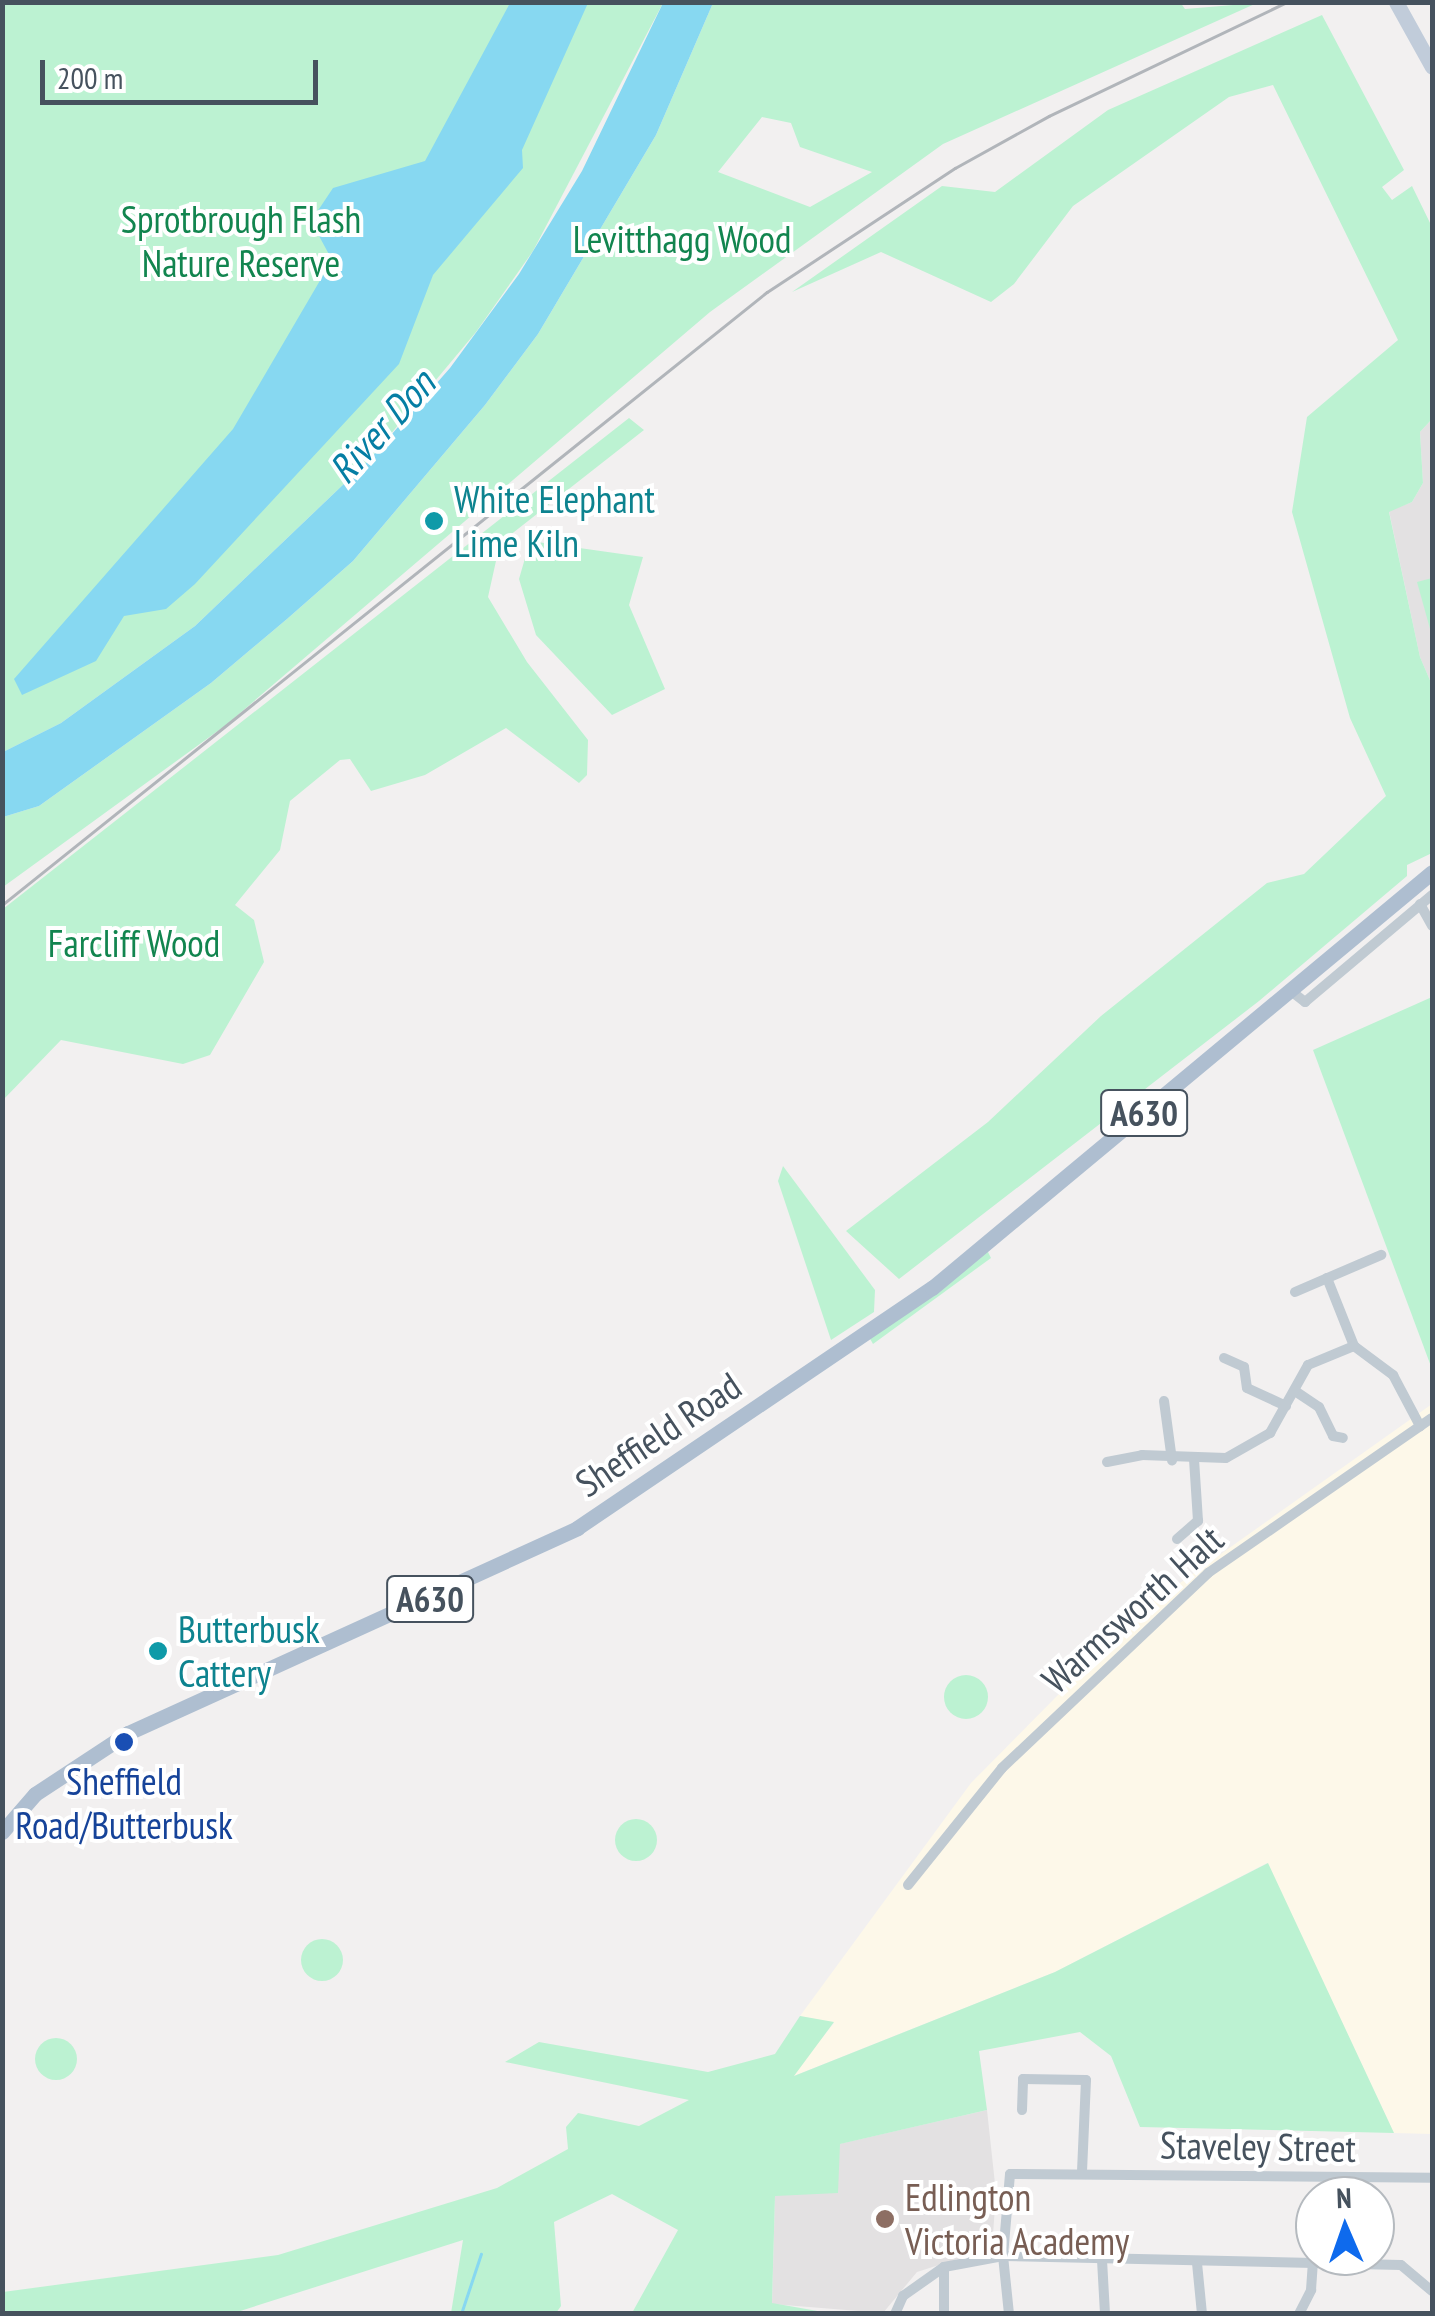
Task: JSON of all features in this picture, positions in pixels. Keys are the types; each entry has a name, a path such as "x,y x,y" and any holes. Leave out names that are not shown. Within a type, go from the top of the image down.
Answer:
{"main road":[{"name":"Sheffield Road","path":"2,1832 35,1794 128,1732 576,1528 932,1288 1432,872"}],"street":[{"path":"1396,2 1430,57"},
{"name":"Sheffield Road","path":"1292,991 1306,1002 1432,895"},
{"path":"1420,904 1432,926"},
{"path":"1295,1292 1381,1255"},
{"path":"1327,1278 1354,1346 1393,1375 1420,1426"},
{"path":"1107,1462 1142,1455 1172,1460 1226,1458 1270,1433 1308,1365 1354,1346"},
{"path":"1224,1358 1244,1367 1247,1388 1286,1406"},
{"path":"1294,1390 1319,1407 1333,1439"},
{"path":"1164,1401 1172,1460"},
{"name":"Warmsworth Halt","path":"908,1886 1002,1768 1208,1573 1432,1418"},
{"path":"1177,1539 1198,1520 1194,1460"},
{"path":"1022,2110 1023,2079 1086,2080 1082,2174"},
{"name":"Staveley Street","path":"1003,2256 1008,2175 1432,2178"},
{"path":"1003,2256 1009,2314"},
{"path":"894,2314 904,2296 944,2268 1003,2256 1295,2263"},
{"path":"1102,2260 1105,2314"},
{"path":"1197,2262 1202,2314"},
{"path":"1395,2264 1401,2264 1432,2291"},
{"path":"944,2268 944,2314"},
{"path":"1300,2314 1311,2290 1312,2276"}],"shaded area":[{"path":"1432,419 1432,685 1420,657 1389,511 1412,502 1423,483 1420,432"},
{"path":"1432,1404 1432,2134 1394,2133 1267,1863 1055,1972 791,2077 834,2023 800,2016 971,1783 1142,1610"},
{"name":"Edlington Victoria Academy","path":"987,2110 996,2193 992,2248 917,2272 883,2313 772,2304 775,2196 839,2144"}],"green space":[{"name":"Levitthagg Wood","path":"1180,2 1185,9 1257,3 943,144 710,312 226,725 3,887 3,817 39,806 211,683 287,619 353,561 485,405 538,334 656,135 713,3","holes":["762,117 791,123 800,147 872,172 810,207 718,172"]},
{"name":"Sprotbrough Flash Nature Reserve","path":"2,3 663,3 533,251 476,332 369,460 195,626 61,723 3,752"},
{"path":"1322,15 1404,170 1382,187 1392,200 1412,186 1432,227 1432,419 1420,432 1423,483 1412,502 1389,512 1420,657 1432,685 1432,853 1407,865 1407,876 1259,1001 899,1279 846,1231 988,1122 1101,1016 1267,883 1304,874 1386,796 1350,718 1292,512 1307,417 1398,340 1273,85 1229,97 1073,206 1014,284 991,302 881,252 792,292 942,186 995,192 1108,110"},
{"name":"Farcliff Wood","path":"629,418 644,430 500,543 488,597 527,662 588,740 587,775 579,783 506,728 425,775 371,791 350,759 340,760 290,801 280,850 235,905 254,920 264,962 210,1055 183,1064 61,1040 3,1100 3,909"},
{"path":"530,541 643,557 629,605 665,689 612,715 536,635 519,579"},
{"path":"1432,578 1432,636 1417,582"},
{"path":"1432,997 1432,1369 1313,1050"},
{"path":"783,1166 875,1290 874,1312 831,1340 778,1181"},
{"path":"987,1250 991,1258 873,1344 869,1337"},
{"path":"966,1675 982,1681 988,1697 982,1713 966,1719 950,1713 944,1697 950,1681"},
{"path":"636,1819 651,1825 657,1840 651,1855 636,1861 621,1855 615,1840 621,1825"},
{"path":"1268,1863 1394,2133 1140,2127 1111,2056 1080,2032 979,2051 987,2110 840,2144 838,2193 775,2196 772,2303 829,2313 632,2313 678,2230 612,2194 554,2222 561,2306 556,2313 451,2313 463,2240 234,2313 3,2313 3,2292 278,2255 497,2188 568,2149 566,2127 578,2113 639,2126 689,2100 505,2062 539,2042 708,2072 775,2054 800,2016 834,2022 794,2076 1055,1972"},
{"path":"322,1939 337,1945 343,1960 337,1975 322,1981 307,1975 301,1960 307,1945"},
{"path":"56,2038 71,2044 77,2059 71,2074 56,2080 41,2074 35,2059 41,2044"}],"water":[{"path":"510,3 588,3 522,150 523,168 433,275 399,364 195,584 166,609 124,616 96,661 22,695 14,679 233,429 332,260 311,221 333,188 425,161"},
{"path":"663,3 713,3 656,135 538,334 485,405 353,561 287,619 211,683 39,806 3,817 3,752 61,723 195,626 369,460 450,368 519,274 582,171"}],"waterway":[{"path":"461,2314 481,2254"}],"railway":[{"path":"2,905 767,292 955,168 1049,116 1287,2"}],"place":[{"name":"White Elephant Lime Kiln","path":"434,521"},
{"name":"Butterbusk Cattery","path":"158,1651"},
{"name":"Sheffield Road/Butterbusk","path":"124,1742"},
{"name":"Edlington Victoria Academy","path":"885,2219"}],"water label":[{"name":"River Don","path":"381,426"}]}
